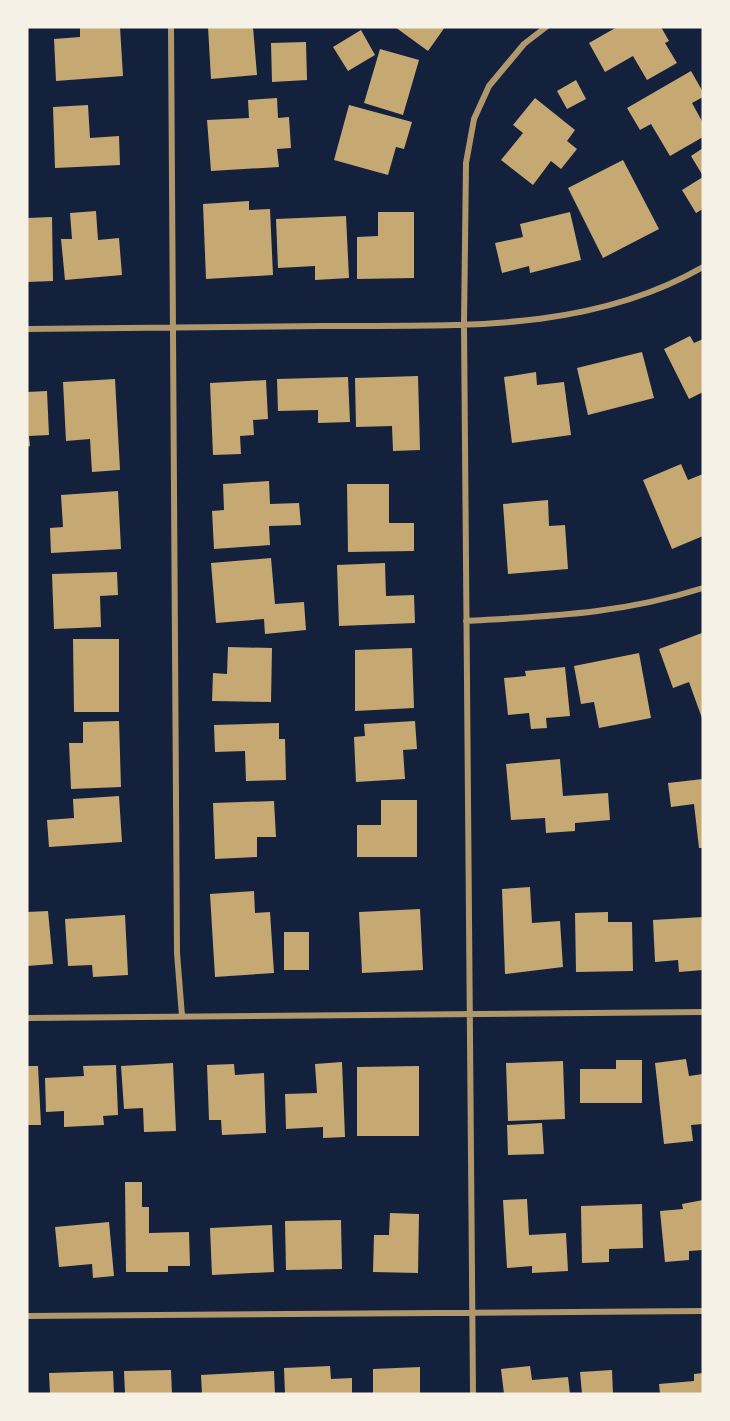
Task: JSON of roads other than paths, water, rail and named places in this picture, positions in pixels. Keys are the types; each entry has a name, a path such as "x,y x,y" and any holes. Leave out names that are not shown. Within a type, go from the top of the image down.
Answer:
{"street":[{"path":"171,27 177,953 182,1016"},
{"path":"473,1394 464,325 466,163 474,119 489,86 524,44 546,27"},
{"path":"27,329 496,324 581,314 634,299 678,281 703,267"},
{"path":"466,621 590,614 661,601 703,588"},
{"path":"27,1018 703,1012"},
{"path":"27,1317 703,1311"}]}
